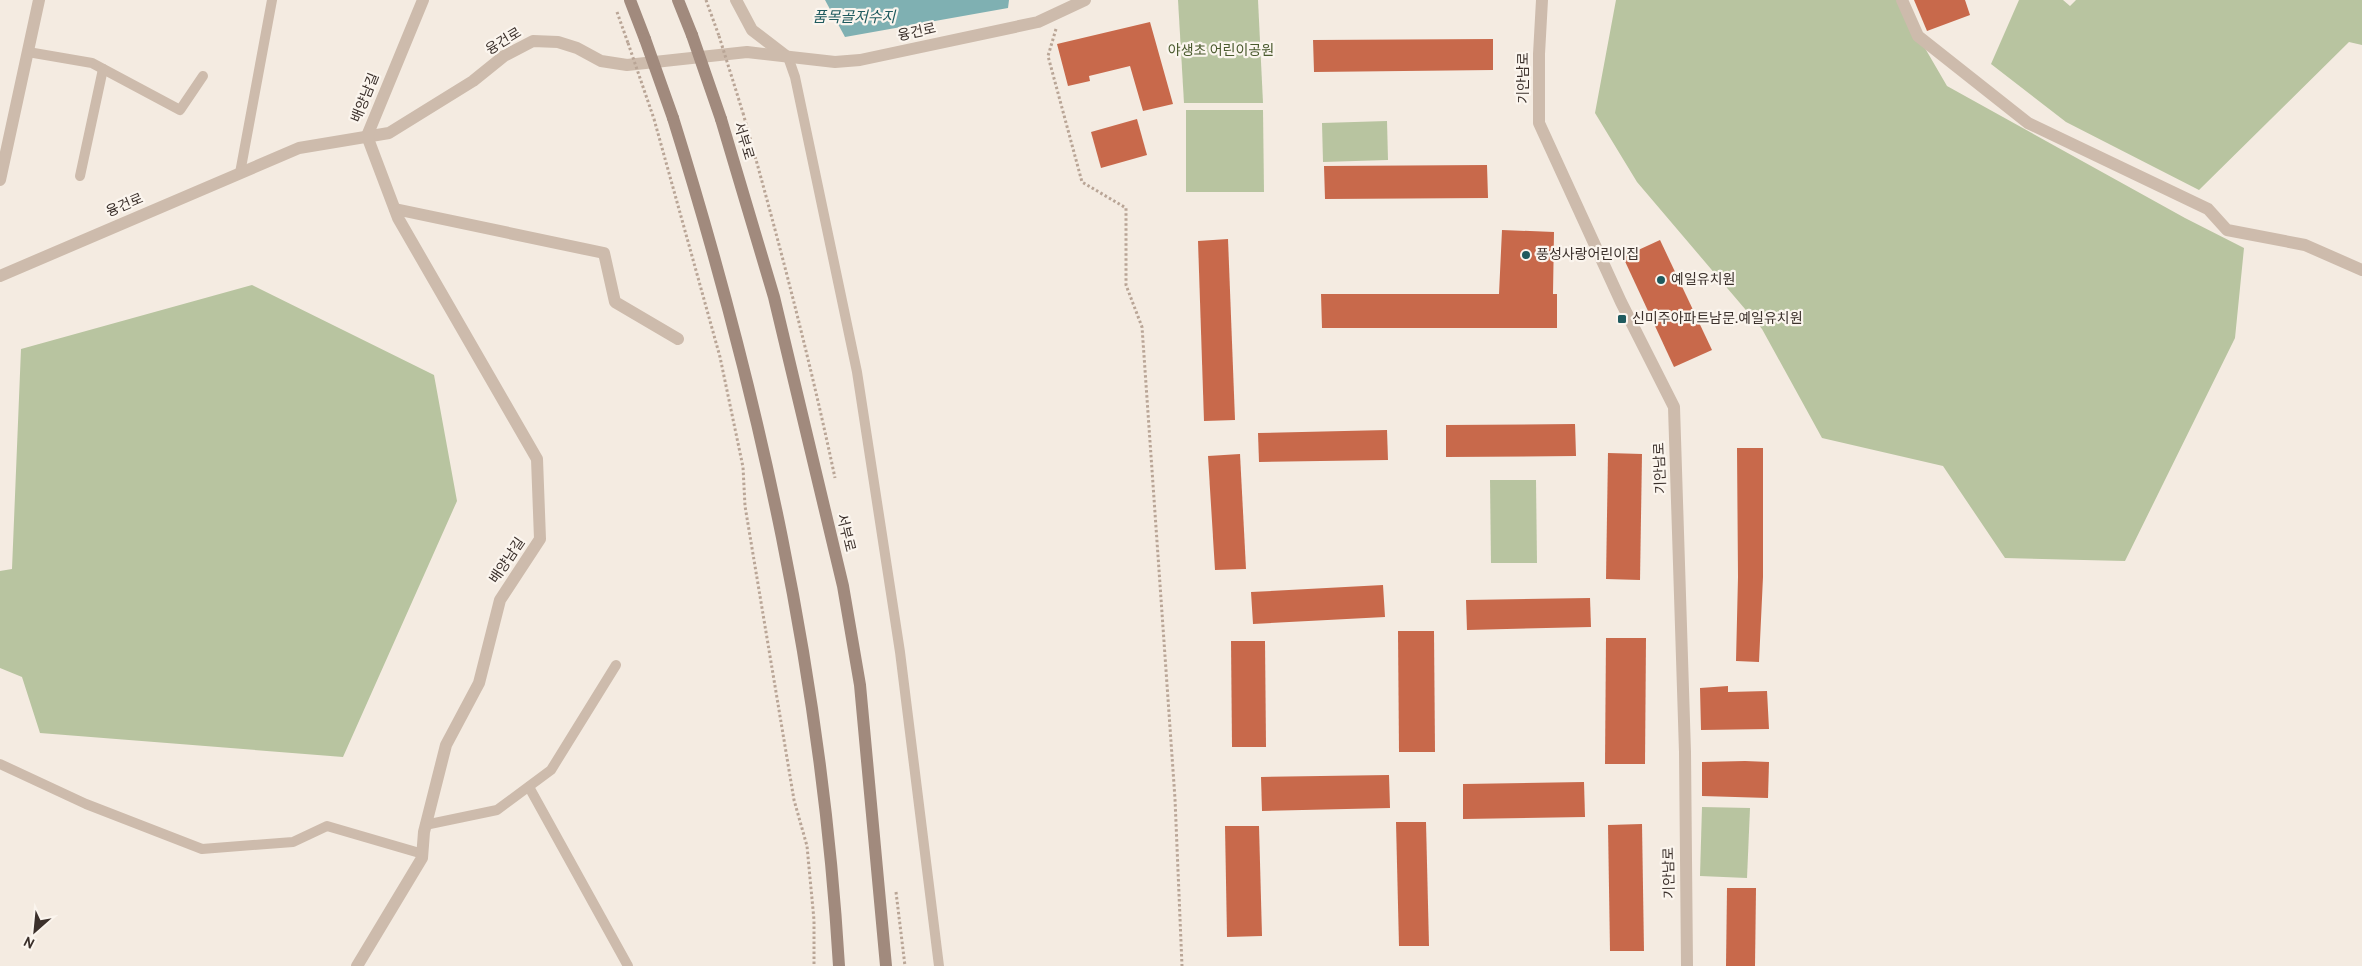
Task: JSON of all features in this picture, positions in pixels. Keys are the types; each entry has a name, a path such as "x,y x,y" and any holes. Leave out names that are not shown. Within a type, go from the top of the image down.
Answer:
{"main road":[{"path":"630,0 673,118 727,299 781,527 817,754 839,966"},
{"name":"서부로","path":"678,0 721,119 774,297 843,586 860,685 886,966"}],"street":[{"path":"0,180 39,0"},
{"name":"배양남길","path":"357,966 422,858 425,825 446,745 479,684 500,600 540,539 537,459 403,227 367,136 423,0"},
{"path":"736,0 752,30 788,57"},
{"name":"융건로","path":"0,276 299,148 389,133 473,81 504,56 533,41 558,42 577,48 601,61 627,65 747,52 835,62 860,60 1038,22 1085,0"},
{"name":"기안남로","path":"1542,0 1538,54 1539,123 1621,302 1674,407 1685,752 1687,966"},
{"path":"1902,0 1918,36 2028,123 2208,209 2227,230 2305,245 2362,270"},
{"path":"395,209 604,254 615,302 678,339"}],"lane":[{"path":"240,173 272,0"},
{"path":"28,52 92,63 180,110 203,76"},
{"path":"788,57 795,78 857,372 900,652 939,966"},
{"path":"80,176 103,69"},
{"path":"425,825 497,810 551,770 616,665"},
{"path":"0,764 86,804 202,849 293,842 327,826 423,854"},
{"path":"529,787 628,966"}],"path":[{"path":"706,0 743,113"},
{"path":"615,9 654,118 720,357 743,467 748,526 794,800 807,846 814,920 814,966"},
{"path":"1062,11 1048,56 1082,182 1126,208 1126,285 1142,327 1175,799 1182,966"}],"green space":[{"name":"야생초 어린이공원","path":"1178,0 1258,0 1263,103 1184,103"},
{"path":"1616,0 1897,0 1947,86 2185,218 2244,248 2235,338 2125,561 2005,558 1943,466 1822,438 1762,329 1637,182 1595,113"},
{"path":"2019,0 2063,0 2070,6 2076,0 2362,0 2362,45 2349,42 2199,190 2066,122 1991,64"},
{"path":"1186,110 1263,110 1264,192 1186,192"},
{"path":"1387,121 1388,160 1323,162 1322,123"},
{"path":"252,285 434,375 457,501 343,757 40,733 22,677 0,668 0,571 12,569 21,349"},
{"path":"1490,480 1536,480 1537,563 1491,563"},
{"path":"1702,807 1750,808 1747,878 1700,876"}],"water":[{"name":"품목골저수지","path":"825,0 1009,0 1008,8 845,37"}],"building":[{"path":"1914,0 1965,0 1970,15 1927,31"},
{"path":"1150,22 1173,104 1143,111 1130,66 1089,76 1090,81 1068,86 1057,44"},
{"path":"1493,39 1493,70 1314,72 1313,40"},
{"path":"1137,119 1147,155 1101,168 1091,132"},
{"path":"1487,165 1488,198 1325,199 1324,166"},
{"path":"1502,230 1554,232 1553,294 1557,294 1557,328 1322,328 1321,294 1499,294"},
{"path":"1228,239 1235,420 1204,421 1198,241"},
{"path":"1660,240 1712,350 1674,367 1623,257"},
{"path":"1575,424 1576,456 1446,457 1446,425"},
{"path":"1387,430 1388,460 1259,462 1258,433"},
{"path":"1737,448 1763,448 1763,577 1759,662 1736,661 1738,577"},
{"path":"1608,453 1642,454 1640,580 1606,579"},
{"path":"1240,454 1246,569 1215,570 1208,456"},
{"path":"1383,585 1385,617 1253,624 1251,592"},
{"path":"1590,598 1591,627 1467,630 1466,600"},
{"path":"1398,631 1434,631 1435,752 1399,752"},
{"path":"1606,638 1646,638 1645,764 1605,764"},
{"path":"1231,641 1265,641 1266,747 1232,747"},
{"path":"1728,686 1728,692 1767,691 1769,729 1701,730 1700,688"},
{"path":"1702,762 1769,762 1768,798 1702,796"},
{"path":"1389,775 1390,808 1262,811 1261,777"},
{"path":"1584,782 1585,817 1463,819 1463,784"},
{"path":"1396,822 1426,822 1429,946 1399,946"},
{"path":"1642,824 1644,951 1610,951 1608,825"},
{"path":"1225,826 1259,826 1262,936 1227,937"},
{"path":"1727,888 1756,888 1755,966 1726,966"}],"place":[{"name":"풍성사랑어린이집","path":"1526,255"},
{"name":"예일유치원","path":"1661,280"},
{"name":"신미주아파트남문.예일유치원","path":"1622,319"}]}
